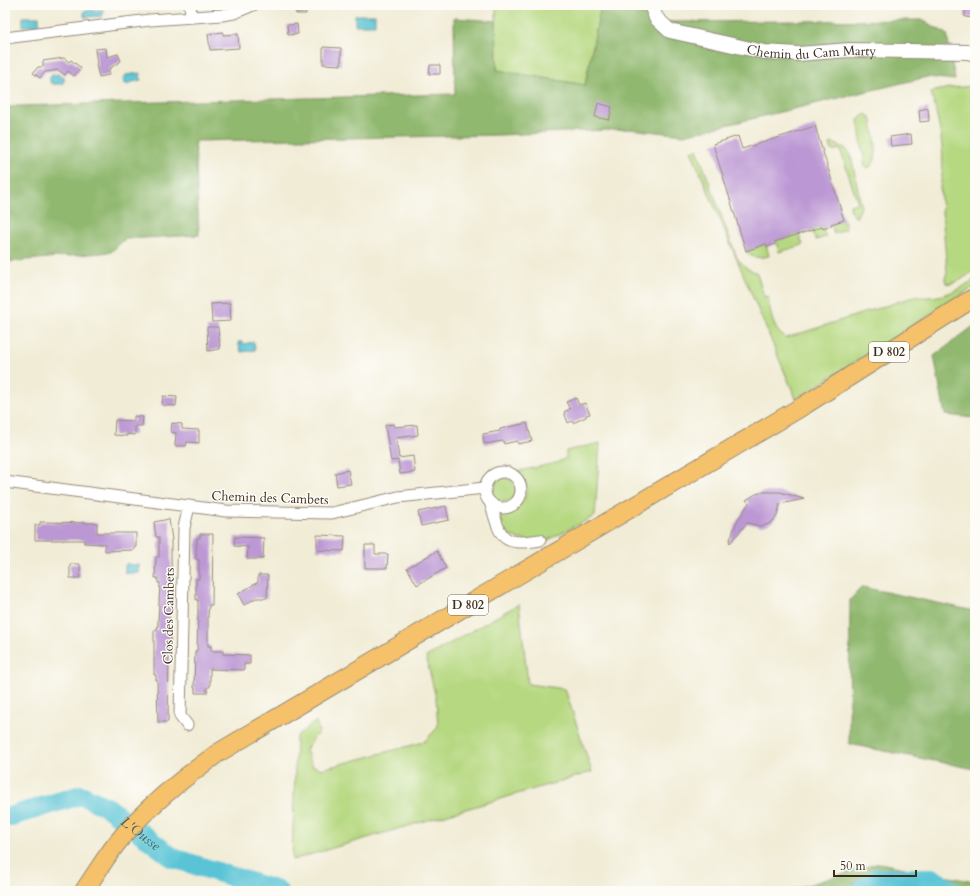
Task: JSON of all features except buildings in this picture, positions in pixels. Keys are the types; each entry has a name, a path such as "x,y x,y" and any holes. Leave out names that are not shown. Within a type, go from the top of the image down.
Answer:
{"main road":[{"name":"D 802","path":"84,891 118,843 138,820 193,772 218,753 803,406 975,297"}],"street":[{"path":"5,38 150,20 190,11 234,13 253,5"},
{"name":"Chemin du Cam Marty","path":"654,11 670,31 764,52 798,54 849,50 968,52 975,54"},
{"path":"490,502 501,508 507,507 518,500 521,488 520,482 511,473 500,472 490,477 485,488 487,498 490,502 501,534 508,540 530,542 540,540"},
{"name":"Chemin des Cambets","path":"5,482 226,511 332,513 398,496 485,488"},
{"name":"Clos des Cambets","path":"187,725 180,716 184,528 189,506"}],"green space":[{"path":"496,5 601,5 585,85 497,70"},
{"path":"601,5 617,5 668,22 922,20 947,34 955,80 927,77 684,135 629,129 500,135 195,141 199,235 125,239 111,252 5,262 5,108 16,106 455,94 454,18 496,21 497,70 585,85"},
{"path":"975,86 975,270 957,282 950,284 946,283 945,279 947,271 940,187 943,163 941,139 931,92 949,88"},
{"path":"866,114 871,118 876,148 876,154 872,165 867,168 865,167 858,120"},
{"path":"833,143 845,148 851,155 861,205 856,218 851,212 850,205 858,203 840,149 832,151 830,144"},
{"path":"697,149 737,258 746,268 757,273 764,297 768,296 772,320 777,330 786,338 913,297 935,297 947,294 959,289 975,279 975,286 796,399 691,151"},
{"path":"844,220 846,229 834,234 831,224"},
{"path":"822,227 826,237 816,240 812,230"},
{"path":"799,234 803,245 779,252 776,241"},
{"path":"766,244 769,256 753,257 746,251"},
{"path":"975,325 975,418 945,415 934,356"},
{"path":"600,443 595,516 542,543 519,539 502,532 496,511 512,509 521,503 526,495 526,489 519,471 556,463 566,458 566,451"},
{"path":"504,478 512,482 516,490 512,498 504,502 496,498 492,490 496,482"},
{"path":"862,587 975,611 975,769 849,744 850,600"},
{"path":"519,604 528,684 565,689 592,772 292,860 296,737 316,721 319,732 306,750 313,766 322,769 424,742 438,727 436,698 426,657"},
{"path":"879,863 975,882 975,891 945,891 867,875 843,891 788,891"}],"water":[{"path":"103,10 103,16 84,17 84,11"},
{"path":"355,15 375,15 375,25 355,25"},
{"path":"23,17 39,17 39,26 23,26"},
{"path":"140,73 141,80 132,82 129,85 124,83 123,79 126,75"},
{"path":"58,74 65,79 62,84 53,84 50,82 50,77 52,75"},
{"path":"238,342 243,342 243,344 254,342 255,350 241,352"},
{"path":"127,563 130,565 139,565 139,573 125,573 125,565"}],"waterway":[{"name":"L'Ousse","path":"5,818 81,795 107,807 173,858 278,891"},
{"name":"L'Ousse","path":"861,891 877,878 932,878 952,891"}]}
